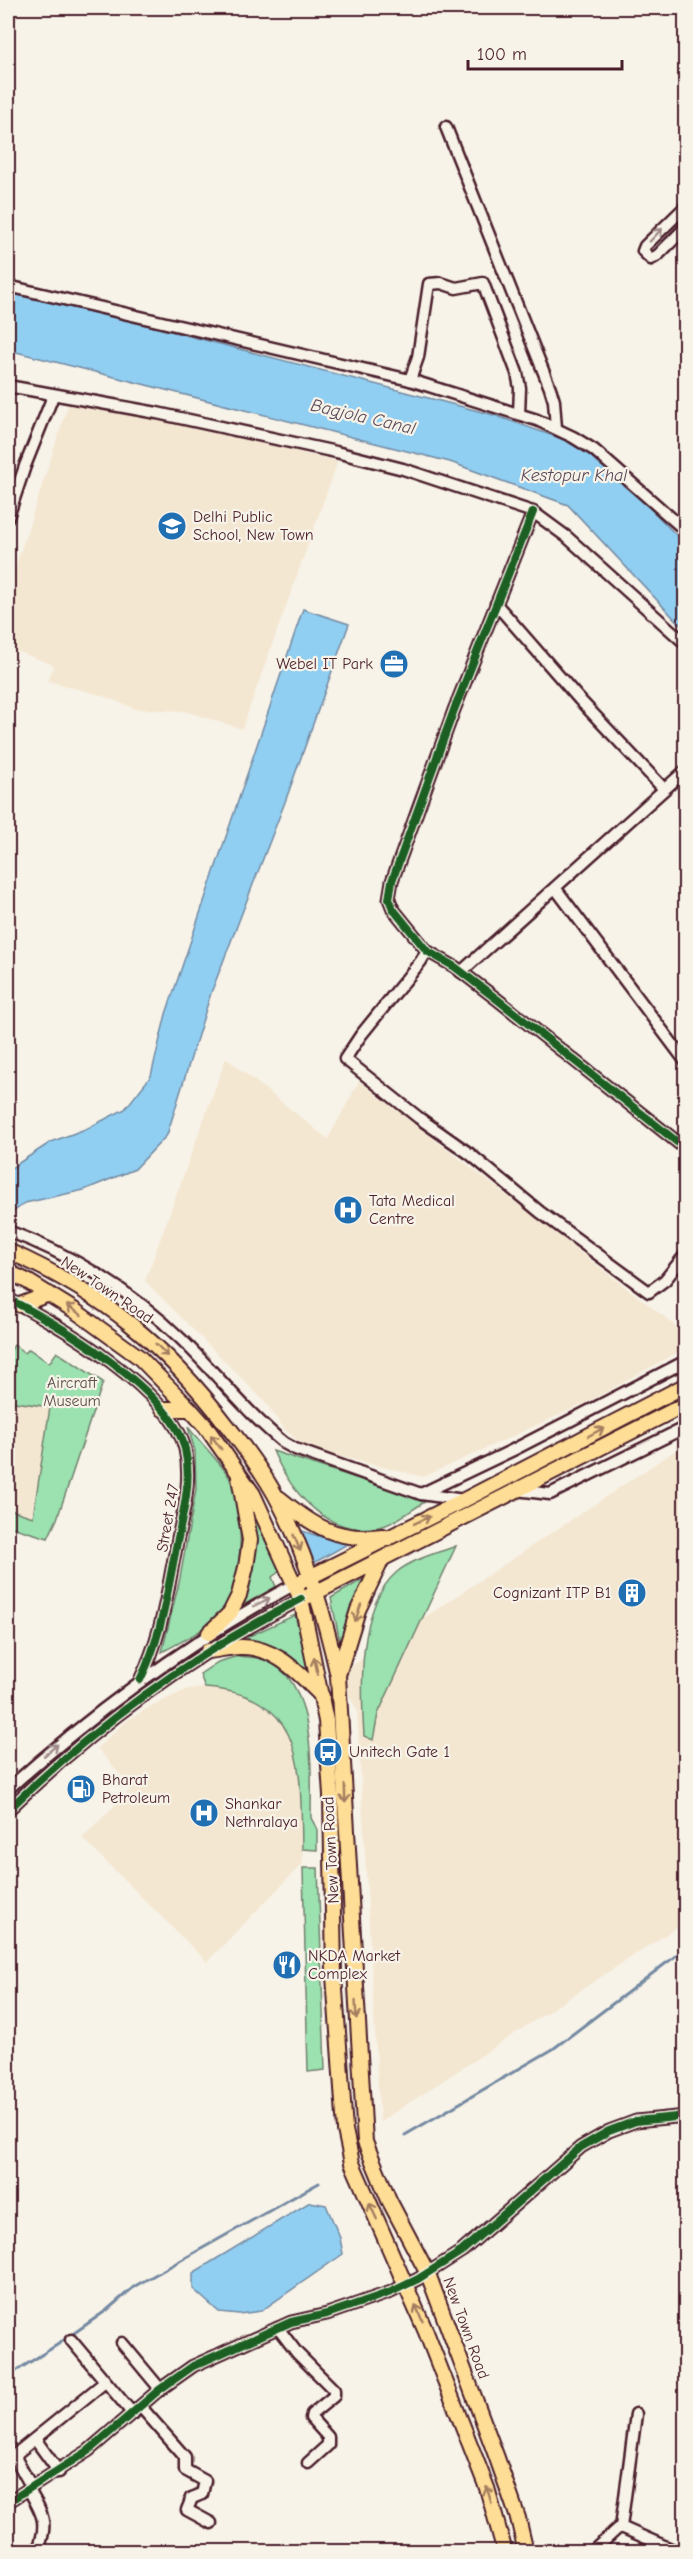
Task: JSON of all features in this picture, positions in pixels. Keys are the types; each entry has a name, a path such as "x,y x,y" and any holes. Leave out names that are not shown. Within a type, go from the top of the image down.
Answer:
{"main road":[{"name":"New Town Road","path":"8,1251 43,1267 129,1320 197,1386 255,1462 275,1495 310,1577 326,1622 338,1676 365,2142 389,2200 428,2274 501,2468 518,2518 526,2552"},
{"path":"8,1272 48,1294 140,1358 190,1409 237,1470 264,1514 301,1599 322,1696 331,1795 334,1976 345,2130 352,2163 407,2285 487,2488 505,2552"},
{"path":"14,1302 48,1294"},
{"path":"295,1584 686,1385"},
{"path":"301,1599 686,1404"},
{"path":"163,1409 190,1409"},
{"path":"210,1633 230,1613 239,1595 246,1567 250,1540 237,1470"},
{"path":"275,1495 306,1520 329,1532 355,1537 391,1536"},
{"path":"338,1676 358,1610 382,1559"},
{"path":"208,1652 241,1647 260,1649 283,1661 322,1696"}],"street":[{"path":"447,127 550,388 554,401 556,429"},
{"path":"686,206 645,246 643,250 646,256 651,259 658,255 686,227"},
{"path":"410,380 418,357 429,284 441,283 456,288 483,282 518,373 519,414"},
{"path":"8,286 410,380 519,414 556,429 594,450 686,531"},
{"path":"8,386 53,396 157,413 343,454 403,469 533,512 567,537 686,644"},
{"path":"8,517 25,466 53,396"},
{"path":"533,512 454,710 392,881 388,899 393,909 427,951 461,972 686,1149"},
{"path":"496,604 579,699 663,788"},
{"path":"461,972 556,889 663,788 686,770"},
{"path":"556,889 686,1062"},
{"path":"427,951 345,1059 419,1118 470,1154 544,1215 649,1292 665,1280 686,1254"},
{"path":"8,1231 63,1254 151,1313 180,1337 284,1443 421,1494 464,1500"},
{"name":"Street 247","path":"14,1302 123,1371 163,1409 176,1427 185,1449 189,1481 164,1613 154,1652 140,1680"},
{"path":"421,1494 513,1450 686,1361"},
{"path":"516,1490 550,1494 686,1427"},
{"path":"8,1789 73,1732 140,1680 210,1633 295,1584"},
{"path":"8,1810 80,1746 132,1705 233,1635 301,1599"},
{"path":"8,2502 59,2472 88,2451 161,2390 193,2367 291,2322 327,2314 407,2285 462,2251 581,2147 609,2131 636,2121 686,2116"},
{"path":"278,2328 297,2353 334,2390 334,2396 312,2414 311,2418 328,2437 328,2445 308,2463"},
{"path":"71,2340 105,2382 184,2457 185,2470 205,2481 202,2494 192,2498 187,2510 189,2514 211,2523"},
{"path":"123,2343 161,2390"},
{"path":"15,2457 105,2382"},
{"path":"621,2527 636,2414"},
{"path":"35,2439 59,2472"},
{"path":"8,2447 44,2518 43,2536 37,2552"},
{"path":"592,2552 621,2527"},
{"path":"621,2527 678,2552"}],"shaded area":[{"name":"Delhi Public School, New Town","path":"70,399 338,461 242,729 184,711 136,709 100,695 48,681 54,665 8,648 8,590"},
{"name":"Tata Medical Centre","path":"226,1058 328,1139 359,1081 685,1333 685,1348 588,1402 423,1477 306,1448 285,1430 265,1402 145,1281"},
{"path":"8,1401 50,1407 33,1517 8,1509"},
{"path":"685,1444 685,1922 380,2122 357,1710 338,1675"},
{"name":"Shankar Nethralaya","path":"205,1688 238,1693 255,1701 270,1711 289,1731 296,1750 300,1774 303,1863 207,1962 82,1838 132,1788 97,1748 124,1723 149,1707 188,1689"}],"green space":[{"name":"Aircraft Museum","path":"14,1345 25,1353 29,1349 49,1363 57,1352 103,1382 57,1519 48,1538 8,1526 8,1509 33,1517 50,1407 8,1401 8,1348 11,1350"},
{"path":"188,1427 229,1477 238,1507 239,1563 230,1597 216,1617 194,1634 162,1652 180,1578 196,1489 195,1451"},
{"path":"273,1451 426,1501 386,1525 366,1529 348,1527 316,1511 303,1498 291,1484"},
{"path":"254,1519 257,1519 280,1571 272,1577 276,1587 243,1603 241,1600 255,1561"},
{"path":"456,1546 378,1714 373,1740 364,1736 362,1695 364,1649 375,1605 384,1587 403,1567"},
{"path":"372,1574 341,1647 331,1598"},
{"path":"295,1615 310,1675 282,1652 248,1640 247,1637"},
{"path":"238,1656 257,1658 277,1666 291,1681 301,1702 310,1750 311,1818 317,1829 317,1850 302,1849 298,1765 291,1742 280,1721 263,1705 239,1694 205,1688 200,1674 218,1662"},
{"path":"303,1868 318,1868 325,2070 308,2072"}],"water":[{"name":"Kestopur Khal","path":"8,289 494,415 593,450 685,544 685,630 568,505 450,462 8,350"},
{"path":"303,609 349,624 285,802 211,993 167,1135 135,1169 84,1190 25,1203 8,1216 8,1170 51,1142 88,1128 125,1109 151,1076 166,1014"},
{"path":"296,1529 331,1540 351,1542 314,1563"},
{"path":"310,2202 326,2205 340,2238 343,2254 261,2311 239,2314 219,2312 193,2289 193,2273"}],"waterway":[{"path":"405,2135 553,2049 686,1948"},
{"path":"8,2376 107,2310 135,2286 319,2183"}],"cycle path":[{"path":"533,512 454,710 392,881 389,899 393,909 427,951 455,967 686,1149"},
{"path":"8,1299 83,1342 136,1383 159,1405 176,1427 185,1449 188,1475 183,1514 162,1618 153,1649 140,1680"},
{"path":"8,1810 75,1749 147,1694 222,1643 301,1599"},
{"path":"8,2502 88,2451 159,2390 193,2366 291,2322 327,2314 391,2292 418,2279 462,2251 581,2147 609,2131 636,2121 686,2116"}],"place":[{"name":"Delhi Public School, New Town","path":"172,526"},
{"name":"Webel IT Park","path":"394,664"},
{"name":"Tata Medical Centre","path":"348,1210"},
{"name":"Cognizant ITP B1","path":"632,1593"},
{"name":"Unitech Gate 1","path":"328,1752"},
{"name":"Bharat Petroleum","path":"81,1789"},
{"name":"Shankar Nethralaya","path":"204,1813"},
{"name":"NKDA Market Complex","path":"287,1965"}],"water label":[{"name":"Bagjola Canal","path":"363,417"}]}
